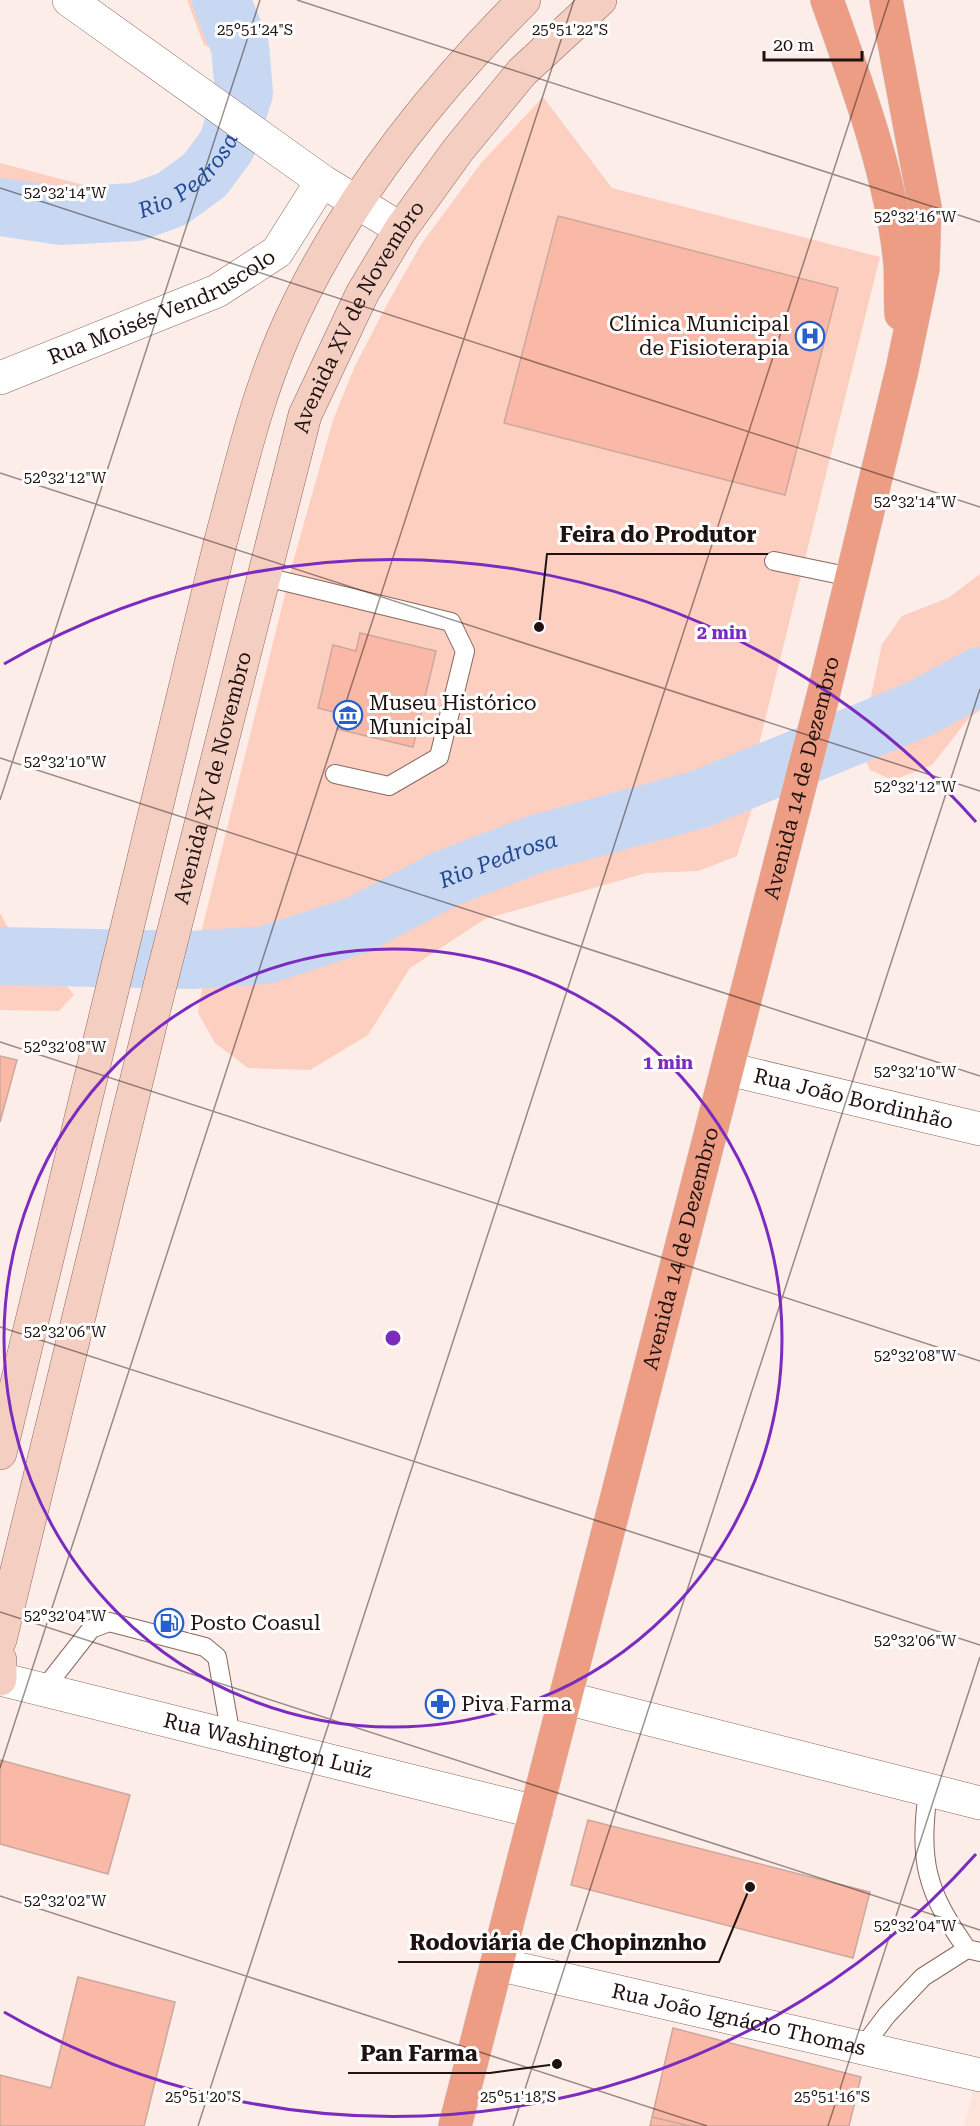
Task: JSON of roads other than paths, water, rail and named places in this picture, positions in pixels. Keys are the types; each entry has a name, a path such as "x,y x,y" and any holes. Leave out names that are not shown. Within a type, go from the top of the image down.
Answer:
{"main road":[{"path":"0,1453 220,544 259,402 284,336 316,268 357,203 420,116 486,38 524,0"},
{"name":"Avenida XV de Novembro","path":"0,1640 154,1009 262,576 305,415 362,294 401,229 458,150 522,72 600,0"},
{"name":"Avenida 14 de Dezembro","path":"827,0 867,117 890,208 900,263 902,370"},
{"name":"Avenida 14 de Dezembro","path":"455,2126 824,692 902,370 923,269 925,207 886,0"},
{"path":"0,1660 0,1679"}],"street":[{"path":"69,0 322,181 401,229"},
{"name":"Rua Moisés Vendruscolo","path":"0,378 216,291 277,252 322,181"},
{"name":"Rua João Bordinhão","path":"728,1069 980,1129"},
{"name":"Rua Washington Luiz","path":"0,1679 536,1812"},
{"path":"566,1698 980,1803"},
{"name":"Rua João Ignácio Thomas","path":"497,1964 980,2075"}],"lane":[{"path":"774,561 851,577"},
{"path":"262,576 451,622 465,651 439,757 389,786 335,774"},
{"path":"44,1689 91,1629 109,1622 205,1647 217,1657 231,1736"},
{"path":"862,2048 886,2015 923,1977 973,1951 941,1912 928,1877 922,1834 927,1790"}],"waterway":[{"name":"Rio Pedrosa","path":"0,207 61,216 136,212 172,199 205,175 227,145 244,93 240,46 221,0"},
{"name":"Rio Pedrosa","path":"0,956 193,960 265,955 358,925 445,879 536,844 700,799 919,709 980,676"}],"place":[{"name":"Clínica Municipal de Fisioterapia","path":"810,336"},
{"name":"Feira do Produtor","path":"539,627"},
{"name":"Museu Histórico Municipal","path":"348,715"},
{"name":"Posto Coasul","path":"169,1623"},
{"name":"Piva Farma","path":"440,1704"},
{"name":"Rodoviária de Chopinznho","path":"750,1887"},
{"name":"Pan Farma","path":"557,2064"}]}
